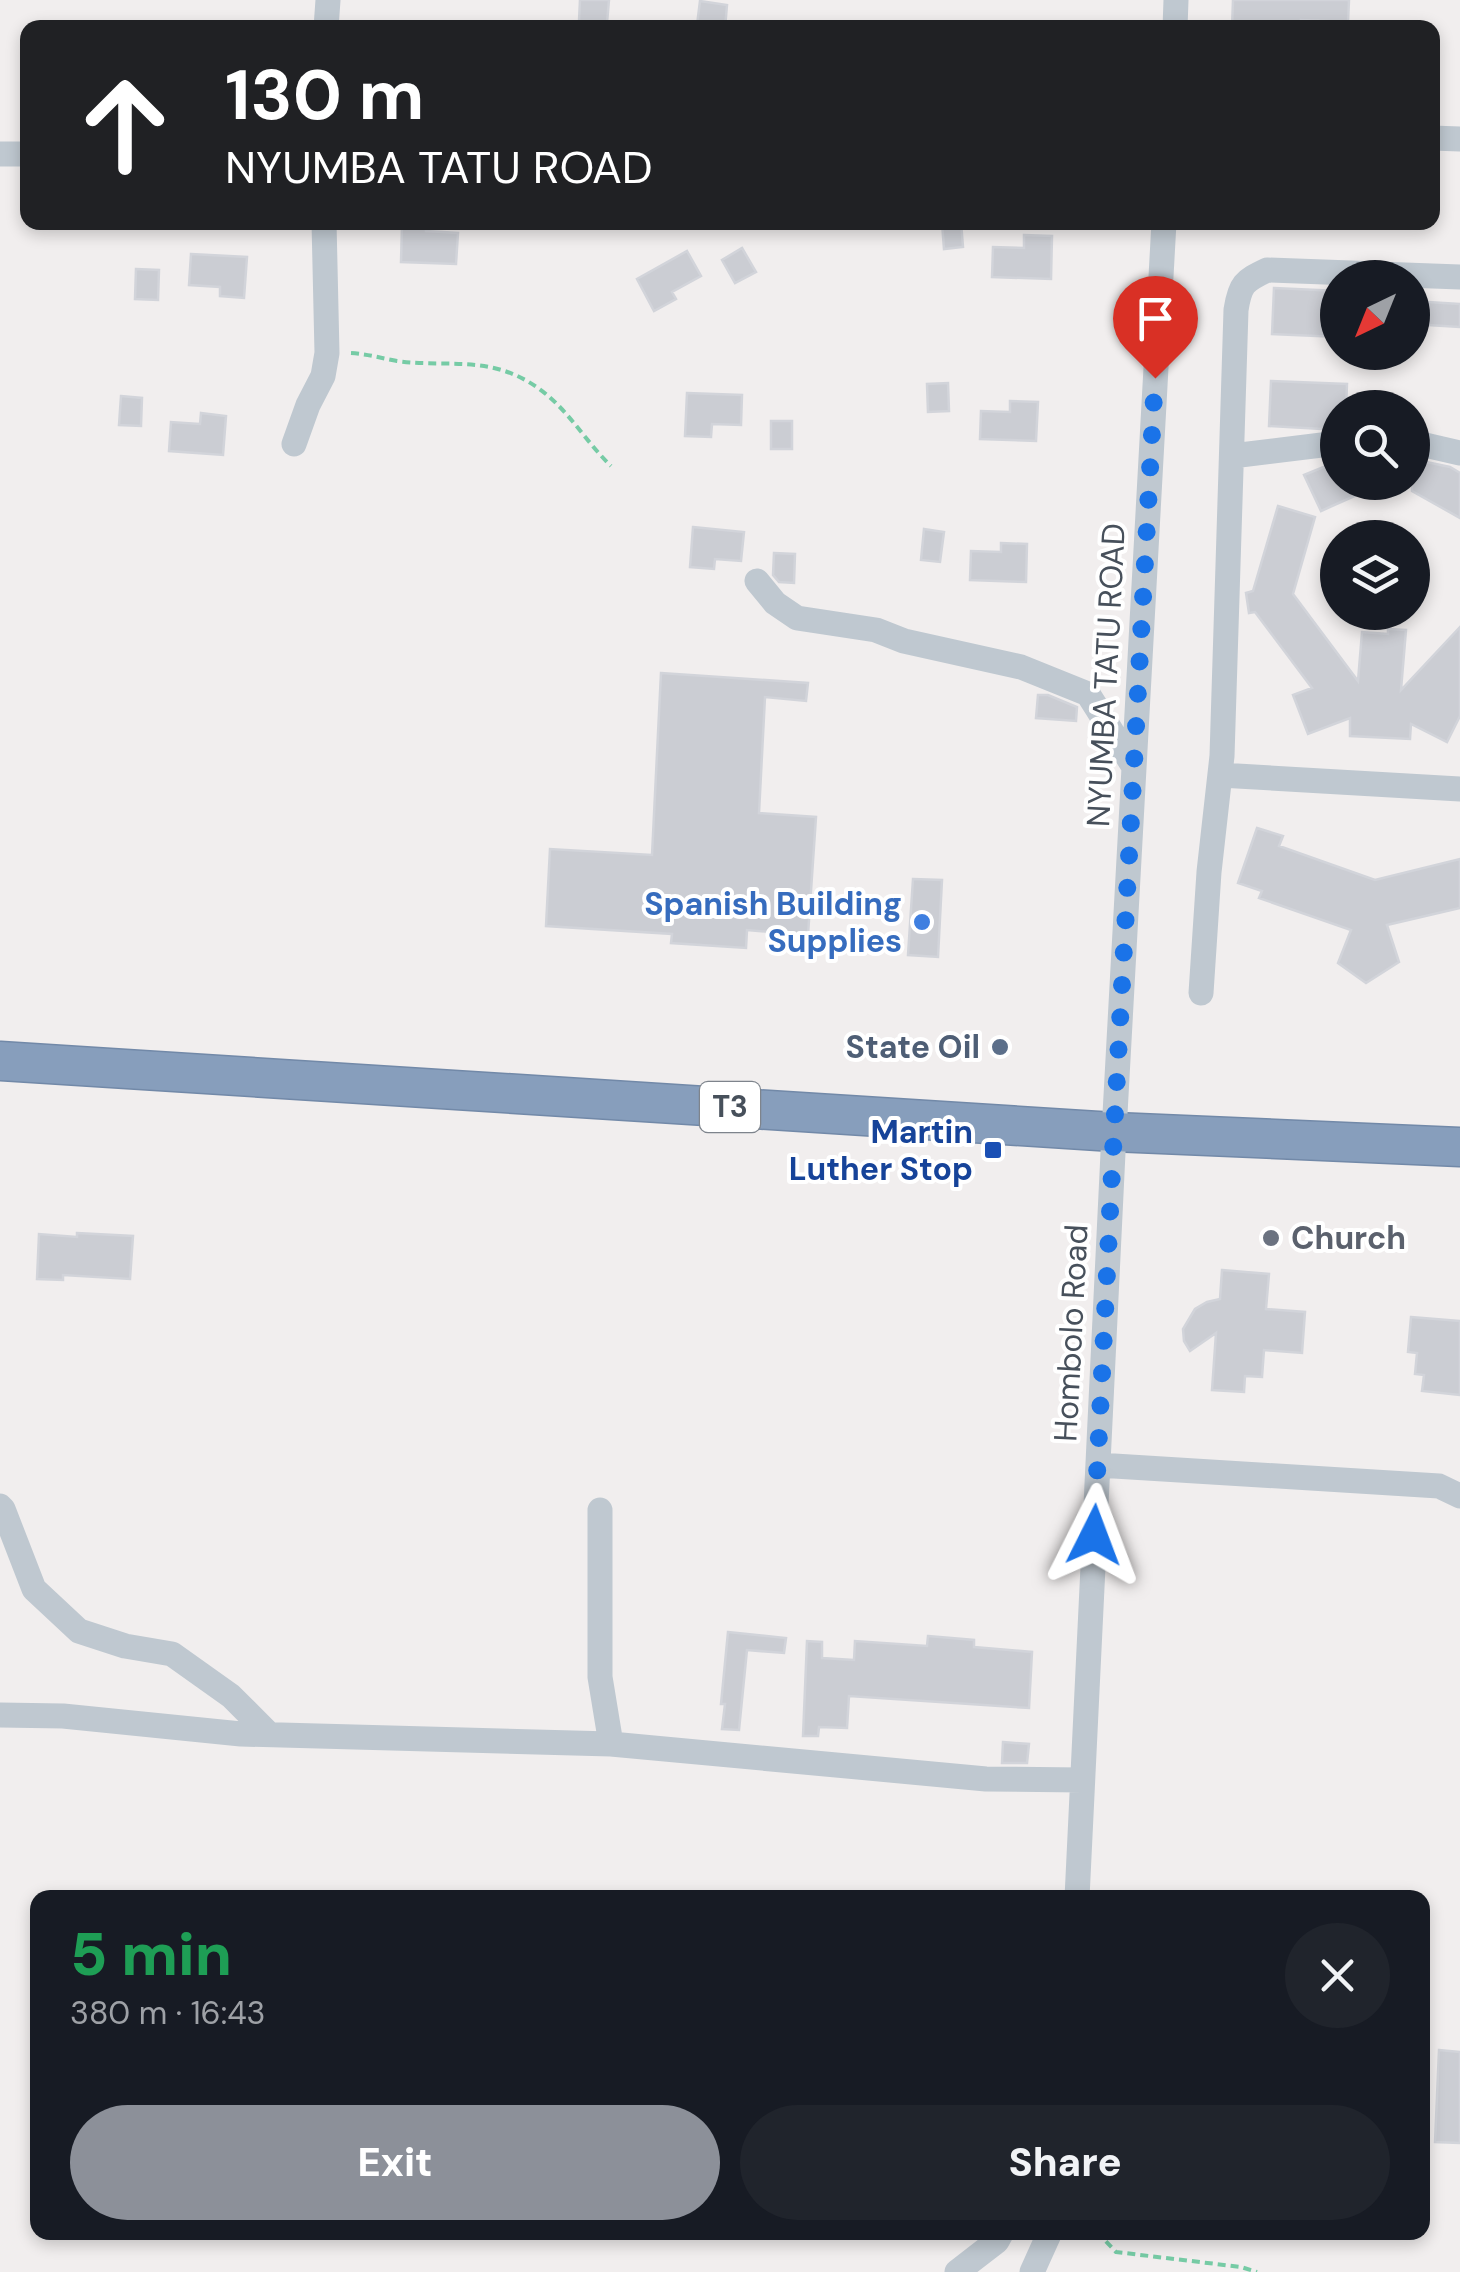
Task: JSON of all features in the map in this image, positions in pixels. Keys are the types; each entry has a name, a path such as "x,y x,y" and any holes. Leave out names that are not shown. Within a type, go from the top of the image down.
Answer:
{"highway":[{"name":"T3","path":"0,1061 1114,1132 1460,1147"}],"street":[{"path":"294,444 323,376 327,353 324,230"},
{"name":"NYUMBA TATU ROAD","path":"1114,1132 1164,230"},
{"path":"1201,993 1222,756 1239,291 1248,279 1267,270 1460,277"},
{"path":"1232,456 1320,445"},
{"path":"1430,446 1460,453"},
{"path":"757,582 775,604 797,618 876,630 916,644 1021,667 1088,694 1134,767"},
{"path":"1220,775 1460,789"},
{"name":"Hombolo Road","path":"1077,1890 1114,1132"},
{"path":"1098,1465 1439,1486 1460,1496"},
{"path":"0,1506 34,1589 79,1631 124,1646 172,1654 232,1696 269,1734"},
{"path":"600,1510 600,1677 611,1744"},
{"path":"0,1714 64,1716 241,1734 611,1744 986,1779 1082,1780"},
{"path":"956,2272 998,2240"},
{"path":"1032,2272 1046,2240"}],"path":[{"path":"327,353 476,364 512,374 537,388 570,416 611,466"},
{"path":"1105,2240 1116,2252 1258,2272"}],"building":[{"path":"580,0 609,0 607,20 579,20"},
{"path":"1233,0 1349,0 1348,20 1232,20"},
{"path":"700,1 727,5 726,20 698,20"},
{"path":"402,230 458,233 456,264 401,262"},
{"path":"943,230 962,230 963,247 944,249"},
{"path":"1024,235 1052,236 1051,279 992,277 993,247 1024,248"},
{"path":"742,248 756,272 735,283 722,260"},
{"path":"687,251 701,276 672,292 676,299 654,311 637,279"},
{"path":"191,254 247,257 244,298 220,296 220,287 189,285"},
{"path":"136,269 159,270 158,300 135,299"},
{"path":"1274,288 1320,290 1320,336 1272,334"},
{"path":"1430,302 1460,304 1460,327 1430,325"},
{"path":"1271,381 1347,384 1347,390 1320,390 1320,429 1269,426"},
{"path":"948,383 949,411 928,412 927,384"},
{"path":"687,393 742,395 741,425 712,424 711,437 685,436"},
{"path":"121,396 142,398 141,426 119,425"},
{"path":"1010,401 1038,402 1036,441 980,439 981,411 1010,412"},
{"path":"201,413 226,416 223,455 169,451 171,422 200,424"},
{"path":"771,421 792,421 792,449 771,449"},
{"path":"1430,463 1460,473 1460,518 1428,500"},
{"path":"1320,468 1320,500 1346,500 1321,511 1304,475"},
{"path":"1278,506 1315,517 1293,594 1358,681 1362,632 1388,634 1388,630 1406,630 1401,690 1460,627 1460,716 1447,742 1411,724 1410,739 1350,736 1350,718 1308,734 1293,695 1312,688 1255,612 1249,613 1246,593 1253,591"},
{"path":"693,527 744,532 741,561 715,559 714,569 690,567"},
{"path":"924,529 944,532 940,562 921,560"},
{"path":"1001,543 1027,544 1026,582 970,580 971,551 1001,552"},
{"path":"774,553 795,554 794,583 779,582 773,575"},
{"path":"661,673 808,683 806,701 765,697 759,813 816,817 808,935 747,930 746,948 671,943 672,934 546,926 550,849 652,855"},
{"path":"1038,695 1077,707 1076,721 1036,718"},
{"path":"1257,828 1283,836 1279,846 1375,880 1460,859 1460,908 1387,925 1399,962 1366,983 1338,963 1351,930 1259,898 1262,891 1238,883"},
{"path":"913,879 942,880 938,957 908,955"},
{"path":"77,1233 133,1236 130,1279 63,1275 63,1280 37,1279 39,1234 77,1237"},
{"path":"1222,1270 1269,1274 1266,1309 1305,1312 1302,1353 1264,1350 1262,1377 1245,1376 1244,1392 1212,1390 1216,1333 1190,1351 1184,1341 1183,1329 1195,1309 1220,1299"},
{"path":"1411,1317 1460,1321 1460,1395 1422,1391 1424,1375 1415,1374 1417,1353 1408,1352"},
{"path":"728,1632 786,1638 784,1653 747,1650 739,1730 722,1729"},
{"path":"928,1636 974,1640 974,1647 1032,1652 1029,1708 849,1696 847,1728 819,1727 818,1736 803,1736 807,1641 822,1642 822,1658 854,1660 855,1641 927,1646"},
{"path":"1003,1742 1029,1744 1027,1763 1002,1763"},
{"path":"1439,2050 1460,2052 1460,2143 1435,2142"}],"place":[{"name":"Spanish Building Supplies","path":"922,922"},
{"name":"State Oil","path":"1000,1047"},
{"name":"Martin Luther Stop","path":"993,1150"},
{"name":"Church","path":"1271,1238"}],"route":[{"path":"1094,1535 1155,378"}]}
